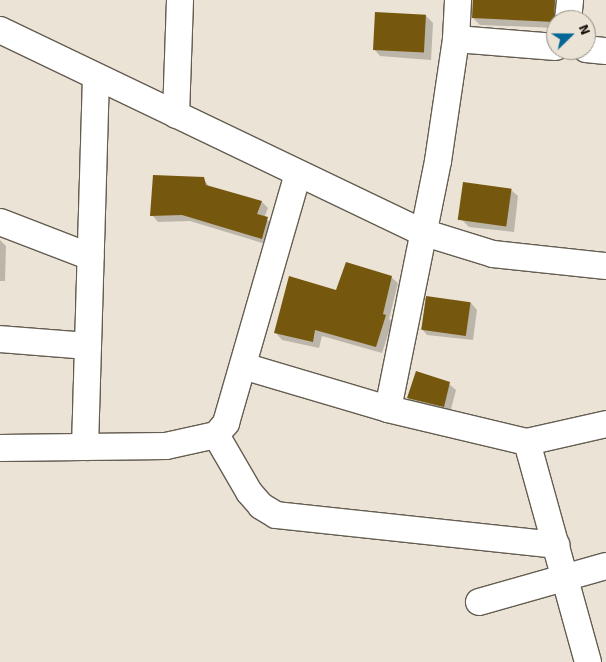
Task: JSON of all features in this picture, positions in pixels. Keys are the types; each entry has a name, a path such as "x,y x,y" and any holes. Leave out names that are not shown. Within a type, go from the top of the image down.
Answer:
{"street":[{"path":"176,115 180,0"},
{"path":"388,409 422,232 438,161 456,39 458,0"},
{"path":"0,30 96,78 422,232 493,254 606,266"},
{"path":"456,39 546,46"},
{"path":"85,447 96,78"},
{"path":"0,448 166,446 216,435 226,424 298,174"},
{"path":"0,222 91,258"},
{"path":"0,339 88,346"},
{"path":"243,366 388,409 527,442 606,424"},
{"path":"216,435 249,492 276,515 556,545"},
{"path":"527,442 588,662"},
{"path":"479,602 606,566"}],"building":[{"path":"473,0 555,0 555,10 546,10 546,22 472,18"},
{"path":"375,12 426,15 424,53 373,50"},
{"path":"153,175 204,177 206,185 262,201 257,214 268,217 262,239 182,215 150,216"},
{"path":"463,182 512,189 506,226 458,220"},
{"path":"346,262 392,276 383,314 386,315 376,347 315,330 313,342 274,333 289,276 336,290"},
{"path":"426,296 471,302 466,336 421,330"},
{"path":"416,371 450,382 444,407 407,398"}]}
